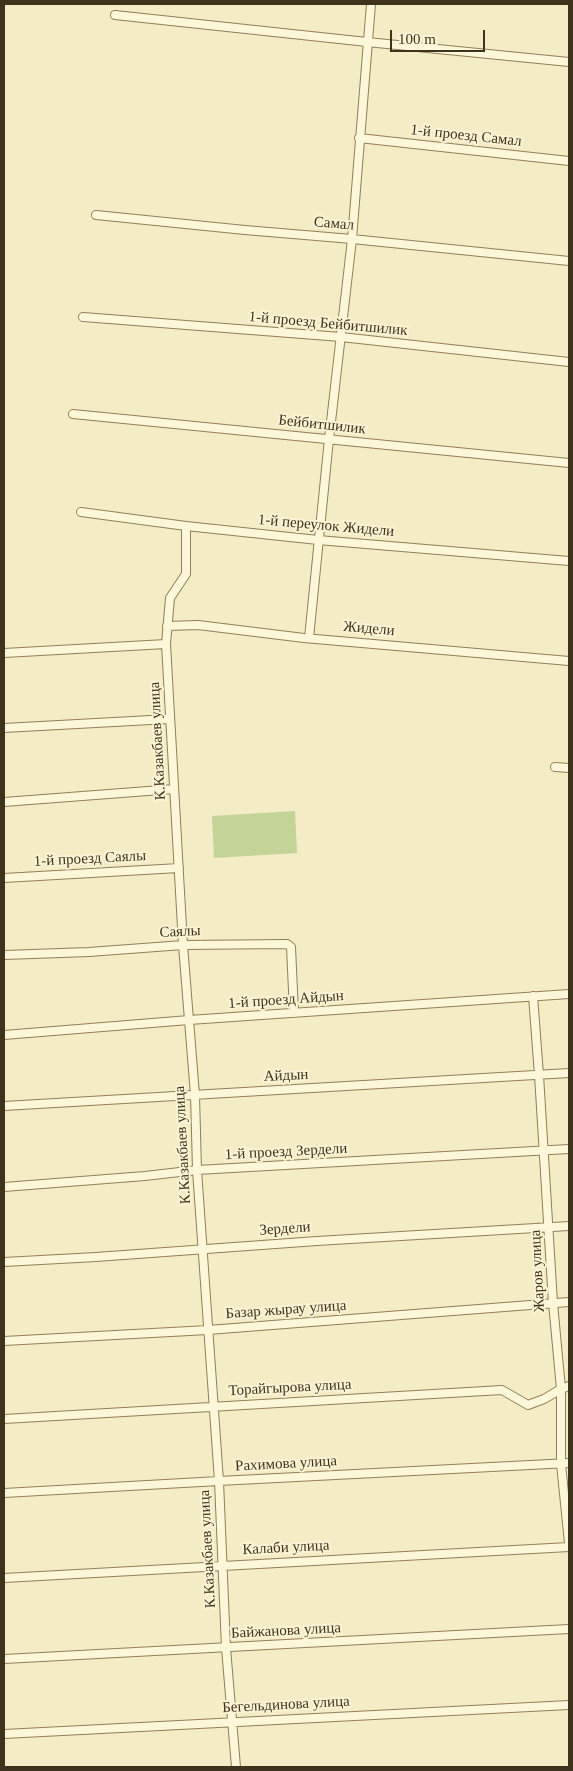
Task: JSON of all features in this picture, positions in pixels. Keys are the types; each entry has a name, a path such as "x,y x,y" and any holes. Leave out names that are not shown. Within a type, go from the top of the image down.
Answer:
{"street":[{"path":"309,638 318,540 352,239 370,4"},
{"path":"115,15 569,62"},
{"name":"1-й проезд Самал","path":"359,138 569,161"},
{"name":"Самал","path":"96,215 569,261"},
{"name":"1-й проезд Бейбитшилик","path":"84,317 341,337 569,362"},
{"name":"Бейбитшилик","path":"73,414 569,463"},
{"name":"1-й переулок Жидели","path":"81,512 186,526 318,540 569,562"},
{"name":"К.Казакбаев улица","path":"186,526 186,574 170,598 166,644 183,945 195,1095 197,1170 212,1406 219,1480 226,1648 236,1767"},
{"name":"Жидели","path":"167,626 198,625 309,638 569,661"},
{"path":"4,653 166,644"},
{"path":"4,728 170,719"},
{"path":"555,767 569,768"},
{"path":"4,802 174,788"},
{"name":"1-й проезд Саялы","path":"4,878 179,868"},
{"name":"Саялы","path":"4,955 89,952 183,945 287,944 291,947 294,1013"},
{"name":"1-й проезд Айдын","path":"4,1035 189,1020 569,994"},
{"name":"Жаров улица","path":"533,996 540,1075 553,1303 561,1389 560,1464 569,1543"},
{"name":"Айдын","path":"4,1106 569,1073"},
{"name":"1-й проезд Зердели","path":"4,1187 197,1170 569,1149"},
{"name":"Зердели","path":"4,1262 569,1226"},
{"name":"Базар жырау улица","path":"4,1341 208,1330 569,1302"},
{"name":"Торайгырова улица","path":"4,1419 502,1390 528,1404 544,1400 569,1386"},
{"name":"Рахимова улица","path":"4,1493 219,1480 569,1463"},
{"name":"Калаби улица","path":"4,1578 569,1548"},
{"name":"Байжанова улица","path":"4,1659 569,1630"},
{"name":"Бегельдинова улица","path":"4,1734 569,1705"}],"green space":[{"path":"295,811 297,853 214,858 212,816"}]}
